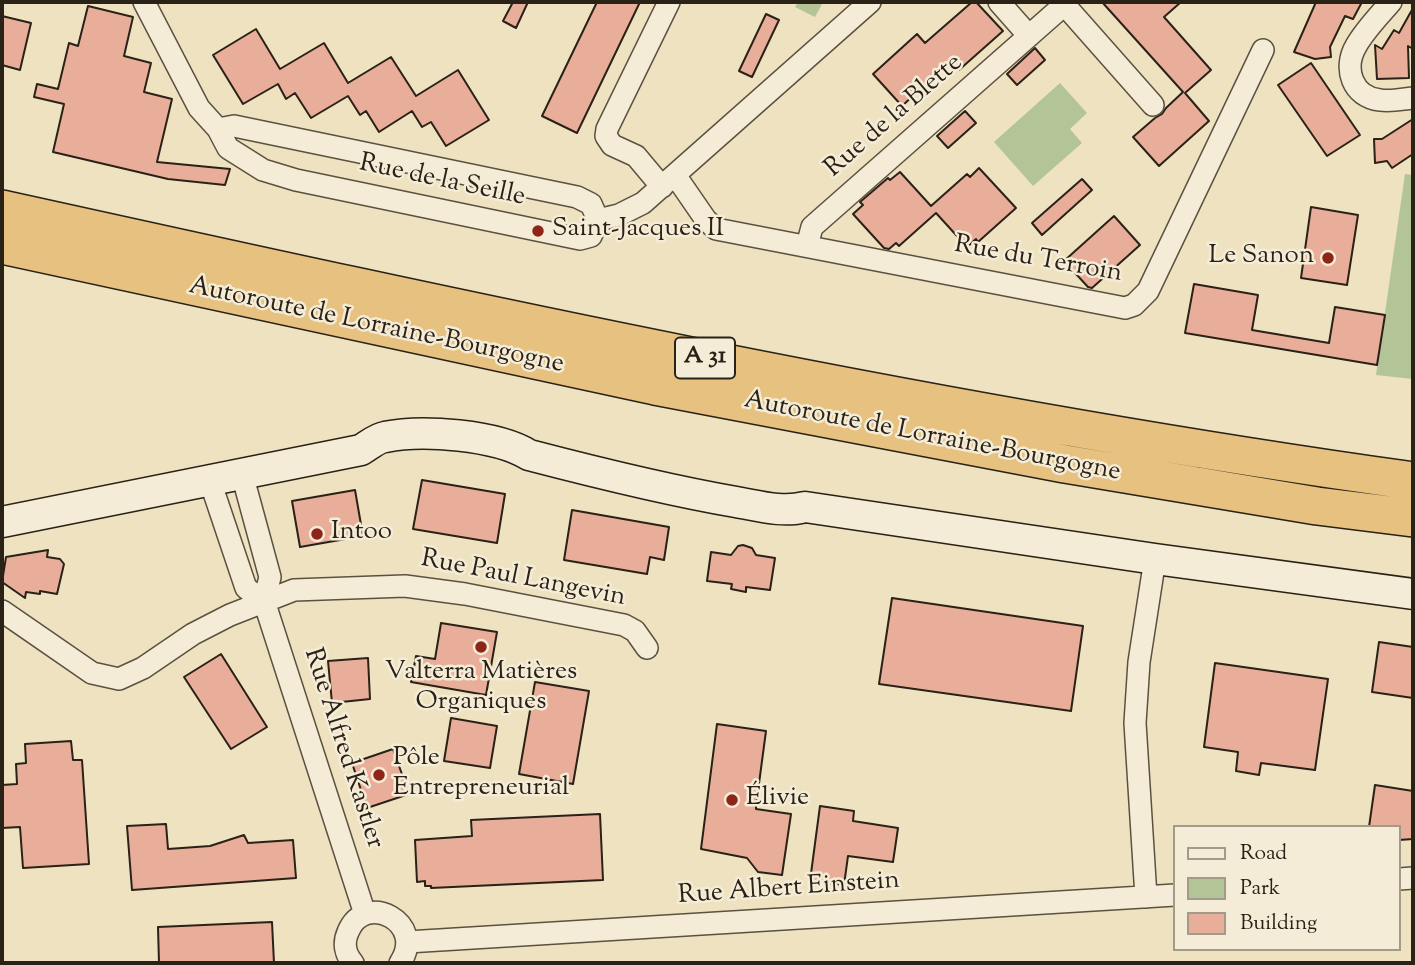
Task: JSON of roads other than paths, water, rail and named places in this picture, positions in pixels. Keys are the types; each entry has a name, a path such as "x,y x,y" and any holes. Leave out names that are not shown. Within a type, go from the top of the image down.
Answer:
{"highway":[{"name":"Autoroute de Lorraine-Bourgogne","path":"2,209 600,337 875,391 1031,421 1413,481"},
{"name":"Autoroute de Lorraine-Bourgogne","path":"2,245 655,386 1065,464 1317,506 1413,518"}],"main road":[{"path":"2,522 361,450 374,455 452,450 518,459 529,455 640,483 791,511 803,519 1154,568 1413,613"},
{"path":"1154,568 1413,594"}],"street":[{"name":"Rue de la Seille","path":"144,2 200,108 218,129 228,148 263,170 296,180 580,239 592,236 598,220 591,204 577,197 234,127 218,129"},
{"name":"Rue du Terroin","path":"669,2 606,136 612,145 636,156 669,181 712,226 1125,308 1134,305 1148,291 1263,50"},
{"name":"Rue de la Seille","path":"598,220 631,210 669,181 870,2"},
{"path":"999,2 1029,36"},
{"path":"1391,2 1357,43 1349,67 1350,76 1360,92 1369,97 1378,100 1413,99"},
{"name":"Rue de la Blette","path":"807,246 812,227 1063,3 1153,105"},
{"path":"263,170 262,155 277,136"},
{"name":"Rue Alfred Kastler","path":"242,474 271,578 264,601 365,914"},
{"name":"Rue Alfred Kastler","path":"210,481 246,588 264,601"},
{"path":"1146,897 1135,723 1139,662 1154,568"},
{"name":"Rue Paul Langevin","path":"2,611 92,673 118,679 143,668 194,634 241,610 294,590 376,585 433,589 610,621 635,631 648,648"},
{"name":"Rue Albert Einstein","path":"407,942 1174,894"},
{"path":"353,963 346,953 345,937 356,919 365,914 385,914 394,918 405,933 407,942 404,958 400,963"}],"place":[{"name":"Saint-Jacques II","path":"538,231"},
{"name":"Le Sanon","path":"1328,258"},
{"name":"Intoo","path":"317,534"},
{"name":"Valterra Matières Organiques","path":"481,647"},
{"name":"Pôle Entrepreneurial","path":"379,775"},
{"name":"Élivie","path":"732,800"}]}
